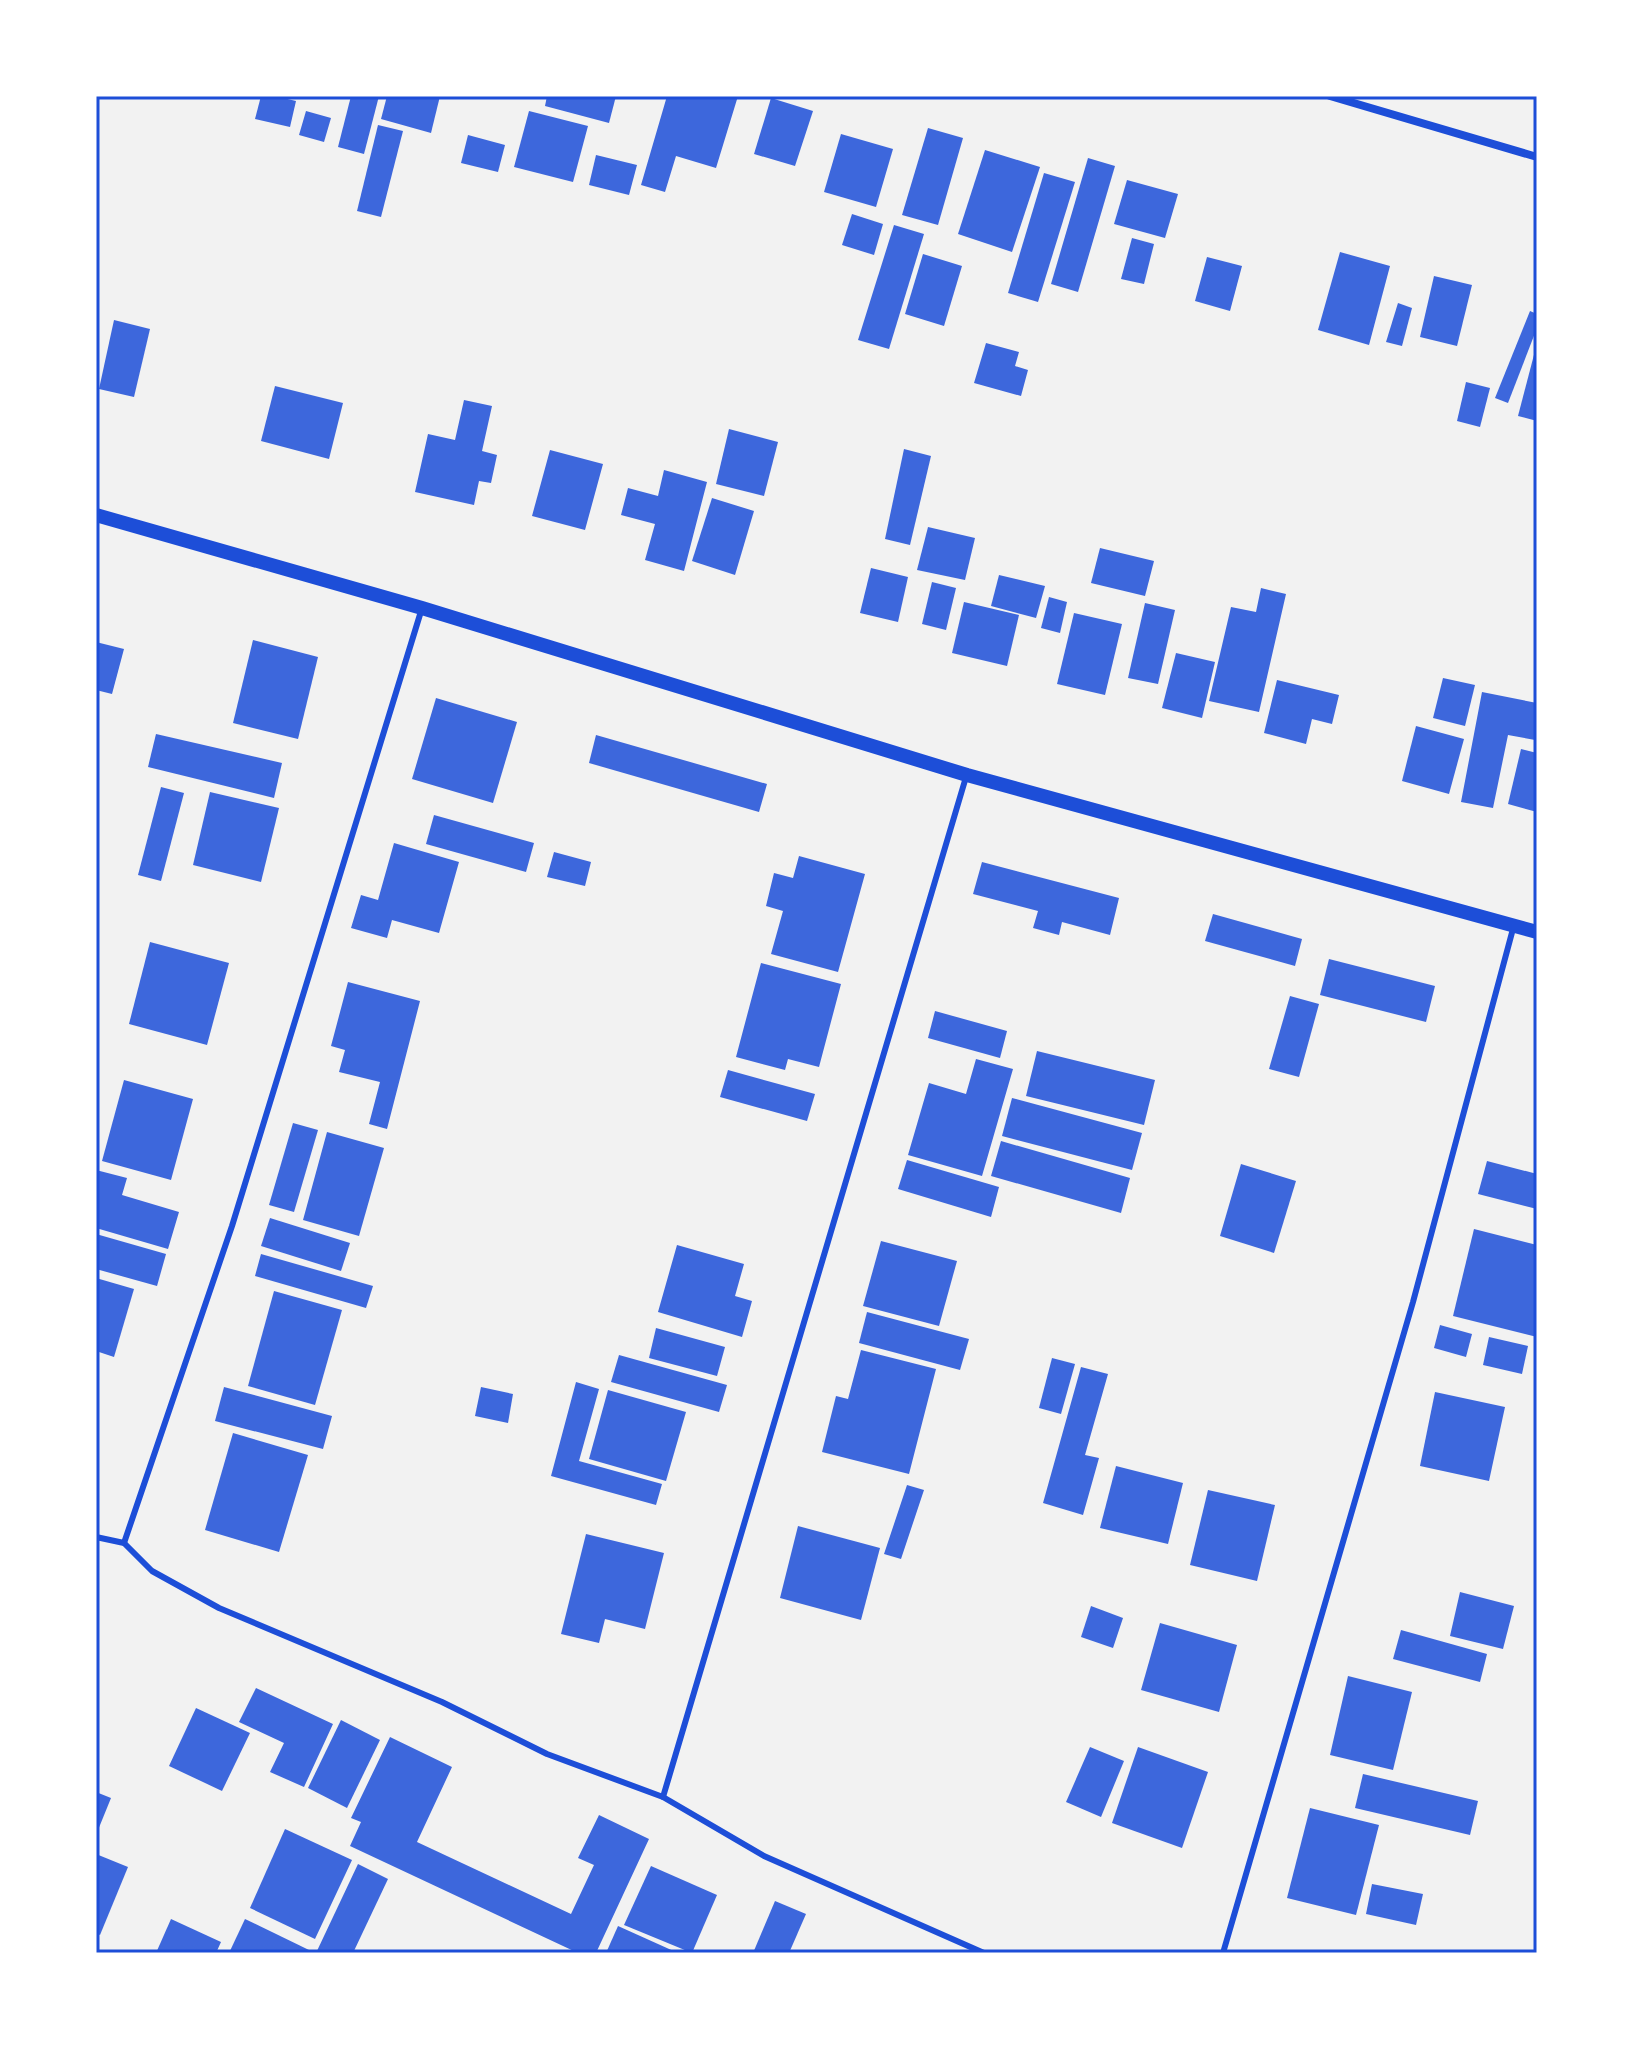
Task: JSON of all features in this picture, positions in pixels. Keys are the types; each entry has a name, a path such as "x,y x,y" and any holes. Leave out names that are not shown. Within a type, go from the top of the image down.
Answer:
{"street":[{"path":"1330,96 1537,157"},
{"path":"96,515 422,608 967,775 1537,932"}],"lane":[{"path":"124,1543 232,1226 422,608"},
{"path":"663,1797 967,775"},
{"path":"1223,1953 1413,1302 1514,925"},
{"path":"96,1537 124,1543 152,1571 219,1608 442,1702 547,1754 663,1797 764,1856 984,1953"}],"building":[{"path":"261,96 296,101 290,127 255,119"},
{"path":"351,96 379,96 364,154 338,147"},
{"path":"387,96 440,96 431,133 381,119"},
{"path":"547,96 616,96 609,123 545,106"},
{"path":"667,96 738,96 716,168 676,156 665,192 641,185"},
{"path":"771,98 813,111 795,166 754,154"},
{"path":"306,111 331,118 324,142 299,135"},
{"path":"529,111 588,126 573,182 514,167"},
{"path":"378,125 403,131 381,217 357,211"},
{"path":"928,128 963,138 938,225 902,215"},
{"path":"841,134 893,149 876,207 824,192"},
{"path":"468,135 505,145 498,172 461,163"},
{"path":"985,150 1040,167 1012,252 958,234"},
{"path":"596,155 637,165 629,195 589,185"},
{"path":"1088,158 1115,166 1078,292 1051,284"},
{"path":"1044,173 1075,182 1038,302 1008,293"},
{"path":"1127,180 1178,194 1165,238 1114,224"},
{"path":"852,214 883,224 874,255 842,245"},
{"path":"894,225 924,234 889,349 858,340"},
{"path":"1132,238 1154,244 1144,284 1121,279"},
{"path":"1340,252 1390,266 1369,345 1318,330"},
{"path":"923,254 962,266 944,326 905,314"},
{"path":"1207,257 1242,266 1230,311 1195,301"},
{"path":"1434,276 1472,285 1457,346 1420,337"},
{"path":"1398,303 1412,308 1402,346 1386,342"},
{"path":"1530,311 1537,314 1537,328 1508,403 1495,398"},
{"path":"114,320 150,329 134,397 99,389"},
{"path":"986,343 1019,352 1015,366 1028,370 1021,396 974,383"},
{"path":"1537,347 1537,421 1518,416"},
{"path":"1466,382 1490,388 1480,427 1457,421"},
{"path":"275,386 343,403 329,459 261,441"},
{"path":"464,400 492,406 482,451 497,455 491,483 479,481 474,505 415,492 428,434 455,440"},
{"path":"729,429 778,442 764,496 716,484"},
{"path":"904,449 931,456 910,545 885,539"},
{"path":"550,450 603,464 585,530 532,516"},
{"path":"664,470 707,482 684,571 645,560 655,524 621,515 628,488 658,496"},
{"path":"712,498 754,511 735,575 692,561"},
{"path":"928,527 975,538 965,580 917,570"},
{"path":"1100,548 1154,561 1145,596 1091,583"},
{"path":"871,568 908,577 898,622 860,613"},
{"path":"999,575 1045,586 1036,618 991,606"},
{"path":"932,582 956,588 946,630 922,624"},
{"path":"1261,588 1286,594 1259,712 1209,701 1231,607 1256,612"},
{"path":"1049,597 1067,602 1060,633 1041,628"},
{"path":"964,602 1019,615 1007,666 952,653"},
{"path":"1145,603 1175,610 1158,684 1128,678"},
{"path":"1074,613 1122,624 1105,695 1057,684"},
{"path":"253,640 318,657 298,739 233,723"},
{"path":"96,642 124,649 112,694 96,690"},
{"path":"1176,653 1215,662 1202,718 1162,708"},
{"path":"1443,678 1475,685 1465,726 1433,718"},
{"path":"1277,680 1339,695 1332,724 1312,719 1306,744 1264,733"},
{"path":"1482,692 1537,703 1535,740 1508,735 1493,808 1461,802"},
{"path":"436,698 517,722 493,803 412,779"},
{"path":"1416,726 1464,739 1449,794 1402,781"},
{"path":"156,734 282,763 274,798 148,767"},
{"path":"596,735 767,784 759,812 589,763"},
{"path":"1521,749 1537,753 1537,812 1508,804"},
{"path":"161,787 184,793 161,881 138,875"},
{"path":"210,792 279,808 261,882 193,865"},
{"path":"434,815 534,843 526,872 426,844"},
{"path":"394,843 459,862 439,933 392,920 387,938 351,928 361,895 378,900"},
{"path":"554,852 591,862 585,886 547,877"},
{"path":"799,856 865,874 838,972 771,954 783,911 766,906 774,873 793,878"},
{"path":"982,862 1119,898 1110,935 1062,922 1059,935 1033,928 1038,911 973,894"},
{"path":"1213,914 1302,939 1295,966 1205,941"},
{"path":"150,942 229,963 207,1045 129,1024"},
{"path":"1329,959 1435,986 1426,1022 1320,995"},
{"path":"761,963 841,984 819,1067 788,1059 785,1070 736,1057"},
{"path":"348,982 420,1001 387,1129 369,1124 380,1082 339,1072 345,1050 331,1046"},
{"path":"1290,996 1319,1004 1299,1077 1269,1069"},
{"path":"935,1011 1007,1031 1000,1058 928,1038"},
{"path":"1037,1051 1155,1080 1144,1125 1026,1096"},
{"path":"976,1059 1013,1069 982,1176 908,1155 929,1083 966,1094"},
{"path":"728,1070 815,1094 807,1121 720,1097"},
{"path":"124,1080 193,1099 171,1180 102,1161"},
{"path":"1012,1098 1142,1133 1132,1170 1002,1136"},
{"path":"293,1123 318,1130 294,1212 269,1205"},
{"path":"327,1132 384,1148 359,1236 303,1220"},
{"path":"1001,1141 1130,1178 1121,1213 991,1176"},
{"path":"907,1160 999,1187 991,1217 898,1189"},
{"path":"1487,1161 1537,1174 1537,1209 1478,1194"},
{"path":"1241,1164 1296,1181 1274,1253 1220,1236"},
{"path":"96,1170 127,1178 122,1195 179,1212 168,1249 96,1228"},
{"path":"270,1218 350,1243 341,1271 261,1246"},
{"path":"1474,1229 1537,1245 1537,1337 1453,1316"},
{"path":"96,1234 166,1254 157,1286 96,1269"},
{"path":"881,1241 957,1261 939,1326 863,1306"},
{"path":"677,1245 744,1264 735,1296 752,1301 742,1337 658,1312"},
{"path":"261,1254 373,1286 366,1308 255,1276"},
{"path":"96,1278 134,1289 114,1357 96,1351"},
{"path":"274,1291 342,1310 315,1405 248,1386"},
{"path":"867,1312 969,1339 960,1370 859,1343"},
{"path":"1440,1325 1472,1334 1466,1357 1434,1348"},
{"path":"656,1328 725,1347 717,1376 649,1358"},
{"path":"1489,1337 1528,1346 1522,1374 1483,1365"},
{"path":"861,1350 936,1369 909,1474 822,1452 836,1396 848,1399"},
{"path":"619,1355 727,1385 719,1412 611,1382"},
{"path":"1052,1358 1075,1364 1061,1414 1039,1408"},
{"path":"1081,1367 1108,1374 1085,1455 1099,1458 1083,1515 1043,1503"},
{"path":"576,1382 599,1389 579,1461 662,1484 656,1505 551,1476"},
{"path":"224,1387 332,1416 323,1449 215,1421"},
{"path":"481,1387 513,1394 508,1423 475,1416"},
{"path":"608,1390 686,1412 666,1481 589,1459"},
{"path":"1435,1392 1505,1407 1489,1481 1420,1466"},
{"path":"233,1433 308,1455 279,1552 205,1530"},
{"path":"1116,1466 1183,1483 1168,1544 1100,1528"},
{"path":"907,1485 924,1490 901,1559 884,1554"},
{"path":"1208,1490 1275,1505 1257,1581 1190,1565"},
{"path":"798,1526 880,1548 861,1620 780,1598"},
{"path":"586,1534 664,1553 645,1629 605,1619 599,1643 561,1634"},
{"path":"1460,1592 1514,1606 1503,1649 1450,1636"},
{"path":"1091,1606 1123,1618 1113,1648 1081,1637"},
{"path":"1160,1623 1237,1645 1219,1712 1141,1690"},
{"path":"1401,1630 1487,1654 1480,1682 1393,1659"},
{"path":"1348,1676 1412,1692 1393,1770 1330,1755"},
{"path":"256,1688 333,1724 304,1787 270,1772 284,1743 239,1722"},
{"path":"196,1708 250,1733 222,1791 169,1766"},
{"path":"341,1720 380,1740 347,1808 308,1788"},
{"path":"390,1737 452,1767 417,1842 571,1914 594,1865 578,1858 599,1815 649,1839 596,1953 578,1953 350,1846 361,1822 351,1818"},
{"path":"1090,1747 1124,1761 1101,1817 1066,1802"},
{"path":"1138,1747 1208,1772 1182,1848 1112,1823"},
{"path":"1363,1774 1478,1801 1470,1835 1355,1808"},
{"path":"96,1792 111,1798 96,1835"},
{"path":"1310,1808 1379,1825 1356,1915 1287,1898"},
{"path":"285,1829 352,1860 315,1939 250,1908"},
{"path":"96,1854 128,1867 100,1935 96,1933"},
{"path":"358,1864 388,1879 353,1953 316,1953"},
{"path":"651,1866 717,1895 692,1953 624,1925"},
{"path":"1372,1884 1423,1894 1416,1925 1366,1914"},
{"path":"775,1901 806,1914 789,1953 753,1953"},
{"path":"171,1919 221,1942 216,1953 156,1953"},
{"path":"245,1919 309,1950 308,1953 229,1953"},
{"path":"618,1926 678,1953 606,1953"}]}
